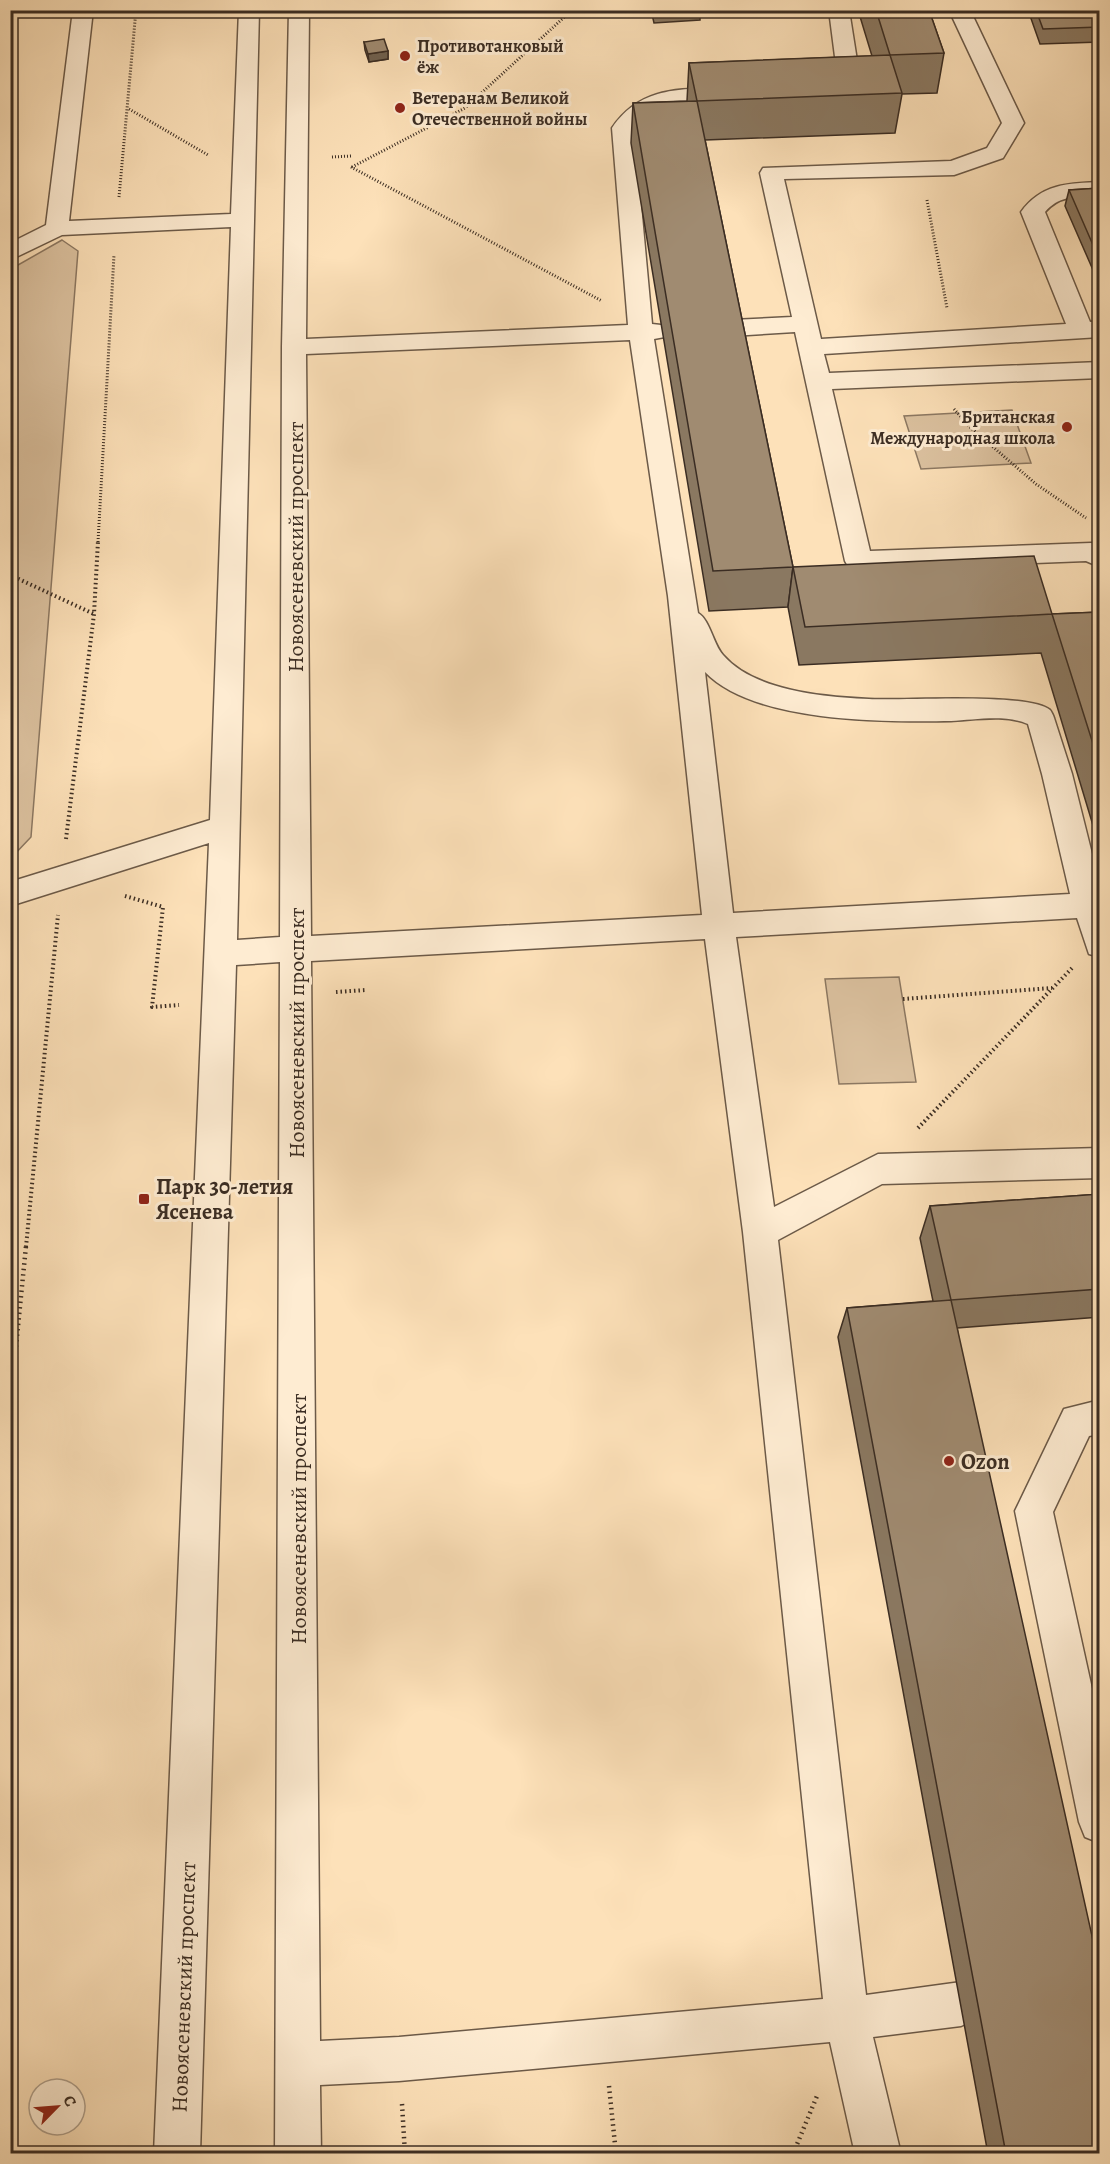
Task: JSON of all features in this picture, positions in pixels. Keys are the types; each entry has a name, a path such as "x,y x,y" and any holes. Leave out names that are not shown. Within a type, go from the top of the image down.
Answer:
{"street":[{"path":"57,228 83,10"},
{"name":"Новоясеневский проспект","path":"249,10 274,87 294,347 298,2154"},
{"name":"Новоясеневский проспект","path":"177,2154 221,953 243,220 274,87 299,10"},
{"path":"815,88 850,86 839,10"},
{"path":"959,10 1013,123 995,153 954,168 771,173 859,561 1091,552 1100,558"},
{"path":"756,92 661,98 638,111 623,128 682,596 719,926 760,1232 848,2019 878,2154"},
{"path":"732,328 807,336 1090,330 1033,212 1041,200 1056,193 1100,189"},
{"path":"10,253 57,228 243,220"},
{"path":"294,347 648,328"},
{"path":"818,382 891,376 1100,370"},
{"path":"682,596 699,641 718,668 763,694 869,711 1029,711 1040,718 1051,748 1093,904 1099,943"},
{"path":"10,894 224,828"},
{"path":"221,953 1093,904"},
{"path":"760,1232 878,1169 1100,1163"},
{"path":"1098,1803 1034,1511 1077,1421 1100,1417"},
{"path":"299,2064 399,2059 848,2019 961,2004"}],"path":[{"path":"10,1407 61,877 94,614 116,225 129,108 136,10"},
{"path":"572,10 465,108 351,167 648,328"},
{"path":"129,108 210,156"},
{"path":"332,157 351,156"},
{"path":"926,197 947,305"},
{"path":"931,376 961,418 1070,510 1090,520"},
{"path":"10,575 94,614"},
{"path":"61,877 163,907 152,1007 179,1005"},
{"path":"878,1169 1099,943"},
{"path":"903,999 1053,988"},
{"path":"329,993 366,990"},
{"path":"605,2040 616,2154"}],"shaded area":[{"path":"62,240 78,251 31,837 11,858 11,269"},
{"path":"1012,410 1031,463 921,469 904,416"},
{"path":"899,977 916,1082 839,1084 825,979"}],"building":[{"path":"653,10 700,10 701,12 654,15"},
{"path":"876,10 929,10 944,53 890,55"},
{"path":"1036,10 1100,10 1100,27 1043,29"},
{"path":"384,39 388,51 368,54 364,42"},
{"path":"890,55 902,93 697,101 689,63"},
{"path":"697,101 793,567 713,571 633,103"},
{"path":"1100,188 1100,261 1069,190"},
{"path":"1034,556 1052,614 805,627 793,567"},
{"path":"1100,612 1100,766 1052,614"},
{"path":"1100,1194 1100,1289 951,1300 930,1206"},
{"path":"951,1300 1100,1972 1100,2154 1006,2154 847,1308"}],"place":[{"name":"Противотанковый ёж","path":"405,56"},
{"name":"Ветеранам Великой Отечественной войны","path":"400,108"},
{"name":"Британская Международная школа","path":"1067,427"},
{"name":"Парк 30-летия Ясенева","path":"144,1199"},
{"name":"Ozon","path":"949,1461"}]}
